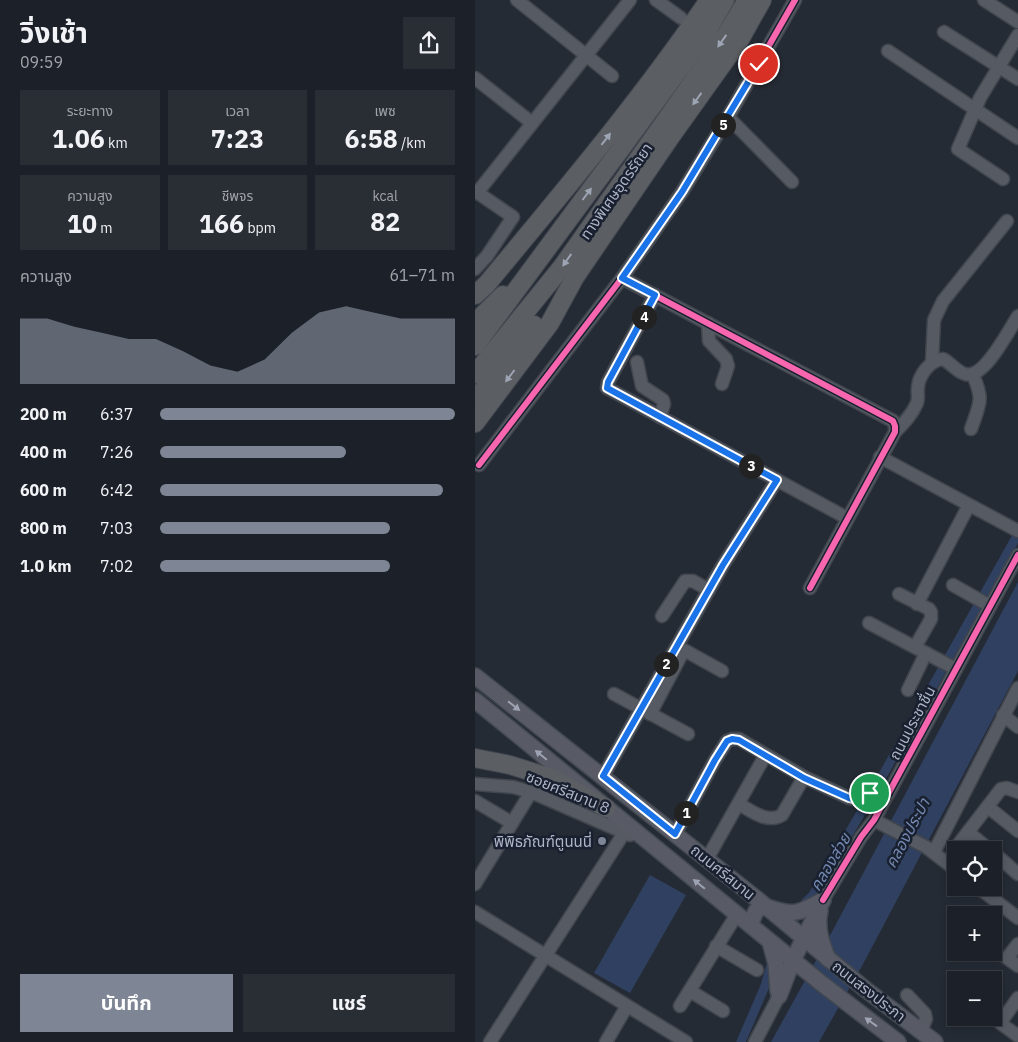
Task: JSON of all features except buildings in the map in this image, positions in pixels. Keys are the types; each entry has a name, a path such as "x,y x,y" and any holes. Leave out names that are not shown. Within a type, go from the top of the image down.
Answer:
{"highway":[{"path":"481,290 595,154 709,0"},
{"name":"ทางพิเศษอุดรรัถยา","path":"475,346 705,35 725,0"},
{"name":"ทางพิเศษอุดรรัถยา","path":"475,374 562,267 726,35 747,0"},
{"path":"475,400 575,277 669,139 739,41 762,0"},
{"path":"475,323 544,253"},
{"path":"475,423 550,324 575,277"},
{"path":"475,758 510,765 551,778 606,808"}],"main road":[{"name":"ถนนศรีสมาน","path":"475,676 603,776 804,939"},
{"name":"ถนนศรีสมาน","path":"475,700 793,960"},
{"path":"749,925 756,911 764,906 786,914 798,913 823,900"},
{"path":"779,996 793,960 823,900"},
{"path":"823,900 819,916 823,952"},
{"name":"ถนนสรงประภา","path":"804,939 823,952 860,986 935,1042"},
{"path":"769,942 776,964 779,996"},
{"name":"ถนนสรงประภา","path":"793,960 805,976 821,983 897,1042"},
{"path":"779,996 789,983 805,976"},
{"path":"847,1004 857,993 860,986"}],"street":[{"path":"517,0 612,76"},
{"path":"475,269 487,256 513,217 476,192 630,0"},
{"path":"656,0 681,18"},
{"path":"479,465 622,278 682,192 729,117 795,0"},
{"path":"984,0 1018,22"},
{"path":"944,32 1018,79"},
{"path":"1003,179 958,149 975,109 1018,35"},
{"path":"888,51 1018,138"},
{"path":"475,78 532,123"},
{"path":"729,117 792,182"},
{"path":"932,362 934,320 938,310 943,301 1007,221"},
{"path":"622,278 893,421 895,432"},
{"path":"655,295 608,382 607,388 847,518"},
{"path":"810,588 880,457 895,432 914,409 918,401 918,386 926,368 932,362 943,359 966,375 973,375 983,368 993,355 1018,316"},
{"path":"708,323 709,341 726,359 728,366 722,384"},
{"path":"637,362 642,386 663,400 664,404 660,417"},
{"path":"971,429 981,400 973,375"},
{"path":"880,457 1017,530"},
{"path":"645,711 709,590 777,480"},
{"path":"917,604 969,505"},
{"name":"ถนนประชาชื่น","path":"823,900 861,837 874,820 877,797 984,603 1018,555"},
{"path":"663,616 685,581 693,581 709,590"},
{"path":"953,585 984,603"},
{"path":"899,594 929,609 932,615 908,690"},
{"path":"869,623 950,666"},
{"path":"603,776 684,650 722,671"},
{"path":"930,850 1018,688"},
{"path":"614,694 688,734"},
{"path":"1003,715 1018,727"},
{"path":"675,834 715,760 727,741 732,739 739,740 804,778 849,798 853,799 861,790 877,797"},
{"path":"707,860 765,756"},
{"path":"739,804 756,814 776,819 782,815 804,778"},
{"name":"ซอยศรีสมาน 8","path":"475,784 513,787 531,792 647,842"},
{"path":"962,841 1001,789 1007,788 1018,792"},
{"path":"475,884 531,792"},
{"path":"475,801 512,822"},
{"path":"988,807 1018,831"},
{"path":"874,820 930,850 947,863"},
{"path":"969,832 980,841"},
{"path":"491,1042 624,833"},
{"path":"1002,861 1018,874"},
{"path":"989,896 1018,918"},
{"path":"475,912 686,1042"},
{"path":"680,1006 737,914"},
{"path":"1018,944 1007,958 1018,966"},
{"path":"717,946 757,970"},
{"path":"690,991 723,1011"},
{"path":"755,1042 779,996"},
{"path":"907,996 925,1014 926,1019 921,1031"},
{"path":"1018,998 999,1023 1018,1036"},
{"path":"606,1042 627,1006"}],"water":[{"name":"คลองประปา","path":"1018,582 1018,671 862,966 819,1042 771,1042 834,928"},
{"path":"650,875 686,895 630,993 594,973"}],"waterway":[{"name":"คลองส่วย","path":"805,903 813,895 884,773 1018,534"},
{"name":"คลองส่วย","path":"741,1042 765,986 771,965"}],"cycle path":[{"path":"479,465 622,278 682,192 728,117 795,0"},
{"path":"622,278 893,421 895,432 810,588"},
{"path":"823,900 861,837 874,820 1018,555"}],"place":[{"name":"พิพิธภัณฑ์ตูนนนี่","path":"602,841"}],"route":[{"path":"759,64 729,117 682,192 622,278 655,295 608,382 607,388 777,480 723,565 603,776 675,834 715,760 727,741 732,739 739,740 804,778 849,798 853,799 861,790 870,793"}]}
